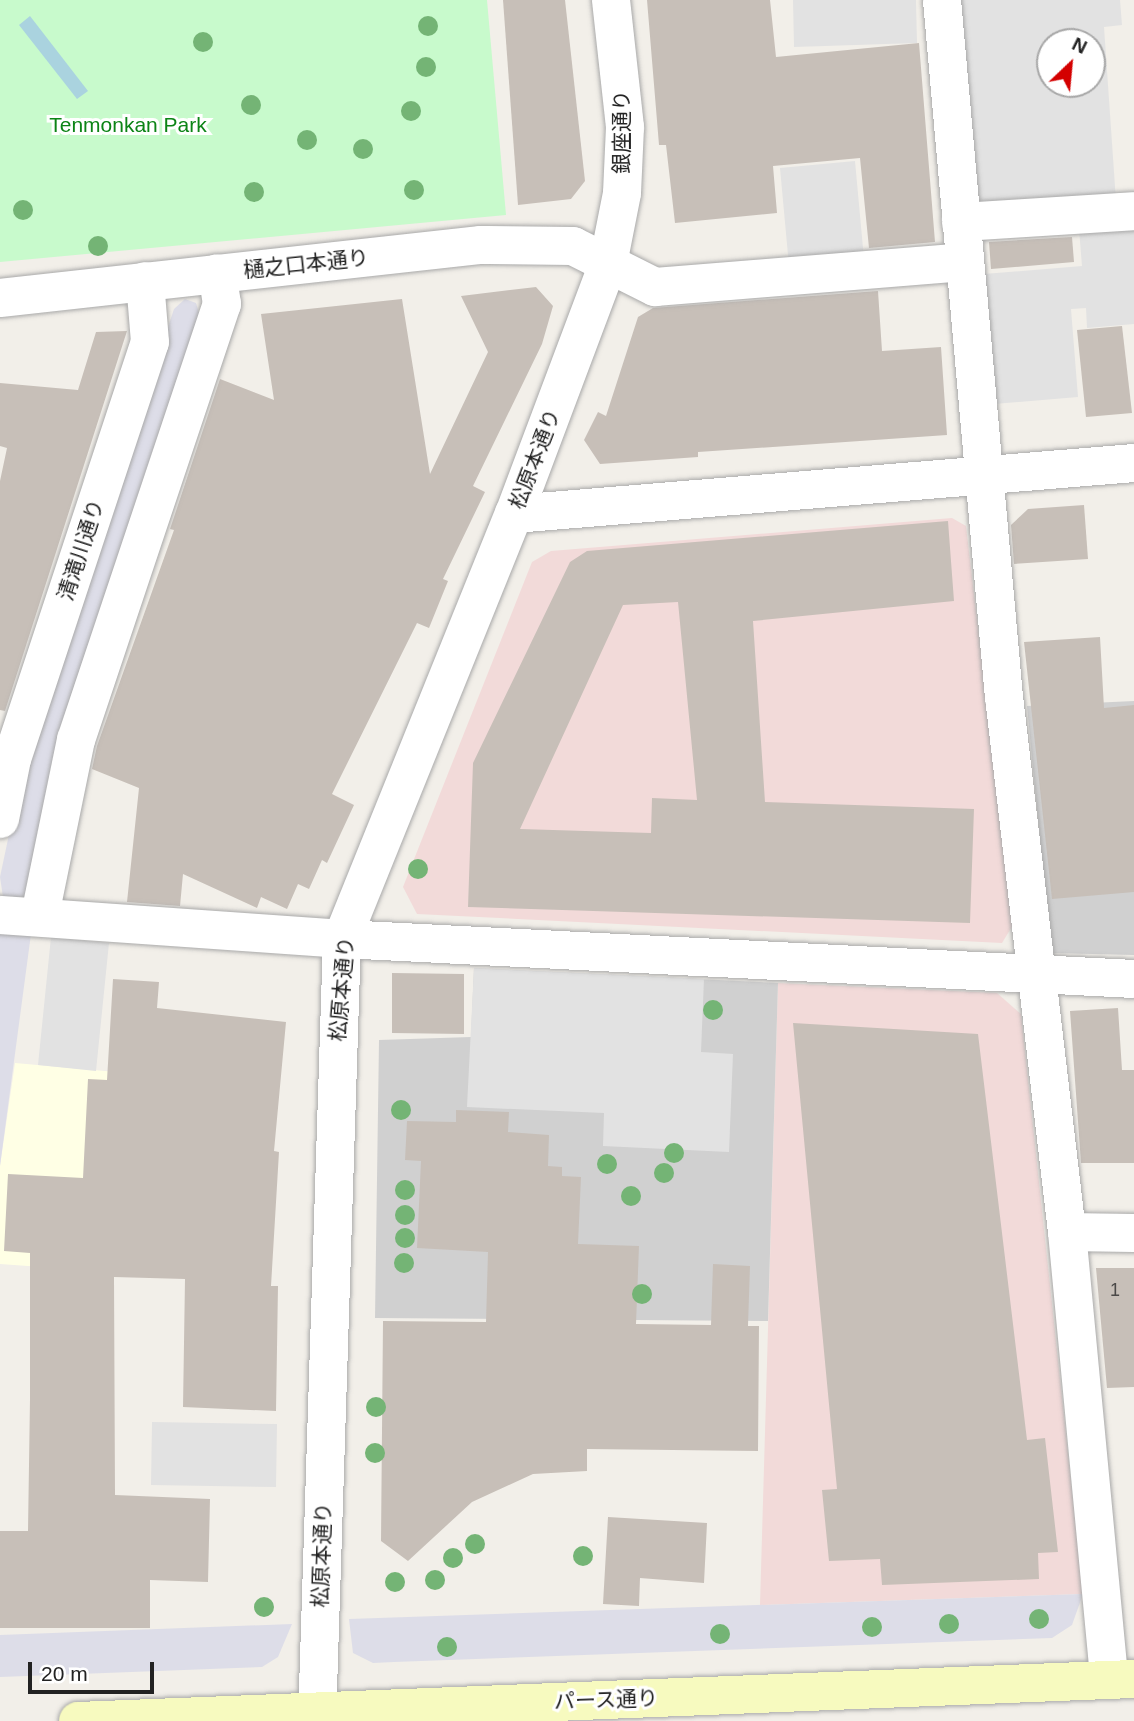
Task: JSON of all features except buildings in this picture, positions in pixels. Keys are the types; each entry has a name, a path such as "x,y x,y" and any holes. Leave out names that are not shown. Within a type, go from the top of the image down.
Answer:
{"street":[{"name":"銀座通り","path":"608,264 622,193 625,127 611,0"},
{"path":"942,0 983,476 1036,976 1122,1680"},
{"path":"961,222 1134,211"},
{"name":"樋之口本通り","path":"0,299 481,245 573,246 655,288 964,262"},
{"name":"松原本通り","path":"317,1715 342,939 514,514 608,264"},
{"path":"40,915 76,740 222,304 217,273"},
{"name":"清滝川通り","path":"0,818 12,759 150,342 145,281"},
{"path":"514,514 1134,463"},
{"path":"0,915 40,915 342,939 1134,979"},
{"path":"1067,1232 1134,1233"},
{"name":"パース通り","path":"78,1721 317,1715 1122,1680"}],"shaded area":[{"path":"793,0 916,0 917,43 794,47"},
{"path":"959,0 1120,0 1122,25 1104,28 1036,28 1036,98 1106,98 1106,56 1116,201 976,211"},
{"path":"855,161 864,259 789,266 780,168"},
{"path":"1134,224 1134,324 1087,328 1086,308 1071,309 1078,397 994,404 984,274 1082,266 1079,229"},
{"path":"185,299 196,303 202,323 25,897 3,897 0,877 25,759 174,309"},
{"path":"952,518 966,526 1013,925 1002,943 417,914 403,887 532,562 551,551"},
{"path":"1134,701 1134,955 1051,953 1027,706"},
{"path":"0,934 31,934 0,1166"},
{"path":"51,937 109,943 96,1071 38,1065"},
{"path":"474,968 778,983 768,1321 375,1318 379,1040 471,1037"},
{"path":"474,968 704,979 701,1052 733,1054 729,1152 603,1146 604,1113 467,1107"},
{"path":"778,983 997,993 1021,1014 1083,1594 760,1605"},
{"path":"15,1063 161,1076 153,1275 0,1264 0,1166"},
{"path":"152,1422 277,1424 276,1487 151,1485"},
{"path":"1083,1594 1072,1625 1052,1638 373,1663 353,1653 349,1619"},
{"path":"292,1624 278,1657 262,1667 0,1677 0,1635"}],"green space":[{"name":"Tenmonkan Park","path":"0,0 487,0 506,215 0,262"}],"water":[{"path":"30,16 88,91 77,99 19,25"}]}
